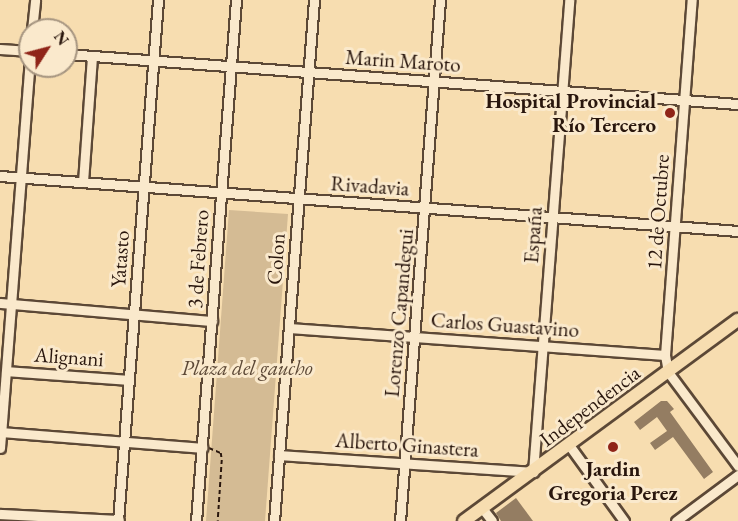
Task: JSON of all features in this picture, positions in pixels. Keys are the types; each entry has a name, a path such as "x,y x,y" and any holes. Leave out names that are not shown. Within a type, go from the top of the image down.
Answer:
{"main road":[{"name":"Independencia","path":"464,521 738,320"}],"street":[{"path":"33,18 34,0"},
{"name":"Yatasto","path":"118,521 158,0"},
{"name":"3 de Febrero","path":"196,521 236,0"},
{"name":"Colon","path":"274,521 314,0"},
{"name":"Lorenzo Capandegui","path":"400,521 416,337 440,0"},
{"name":"España","path":"533,472 569,0"},
{"name":"12 de Octubre","path":"666,355 692,0"},
{"path":"0,49 18,50"},
{"name":"Marin Maroto","path":"78,55 738,104"},
{"path":"83,182 92,56"},
{"path":"0,448 29,78"},
{"name":"Rivadavia","path":"0,176 738,231"},
{"path":"0,303 212,321"},
{"name":"Carlos Guastavino","path":"289,328 666,355"},
{"path":"666,355 668,372 738,466"},
{"name":"Alignani","path":"6,371 129,380"},
{"path":"1,432 202,448"},
{"path":"569,445 624,521"},
{"name":"Alberto Ginastera","path":"279,455 533,472"},
{"path":"676,521 738,475"},
{"path":"482,508 492,521"},
{"path":"0,514 118,521"}],"path":[{"path":"202,448 221,453 219,521"}],"green space":[{"name":"Plaza del gaucho","path":"229,210 288,214 265,521 206,521"}],"building":[{"path":"661,401 667,401 674,409 670,412 713,472 704,479 673,437 655,450 650,443 667,431 657,417 640,430 634,422"},
{"path":"516,498 533,521 501,521 496,513"}],"place":[{"name":"Hospital Provincial Río Tercero","path":"670,113"},
{"name":"Jardin Gregoria Perez","path":"613,447"}]}
